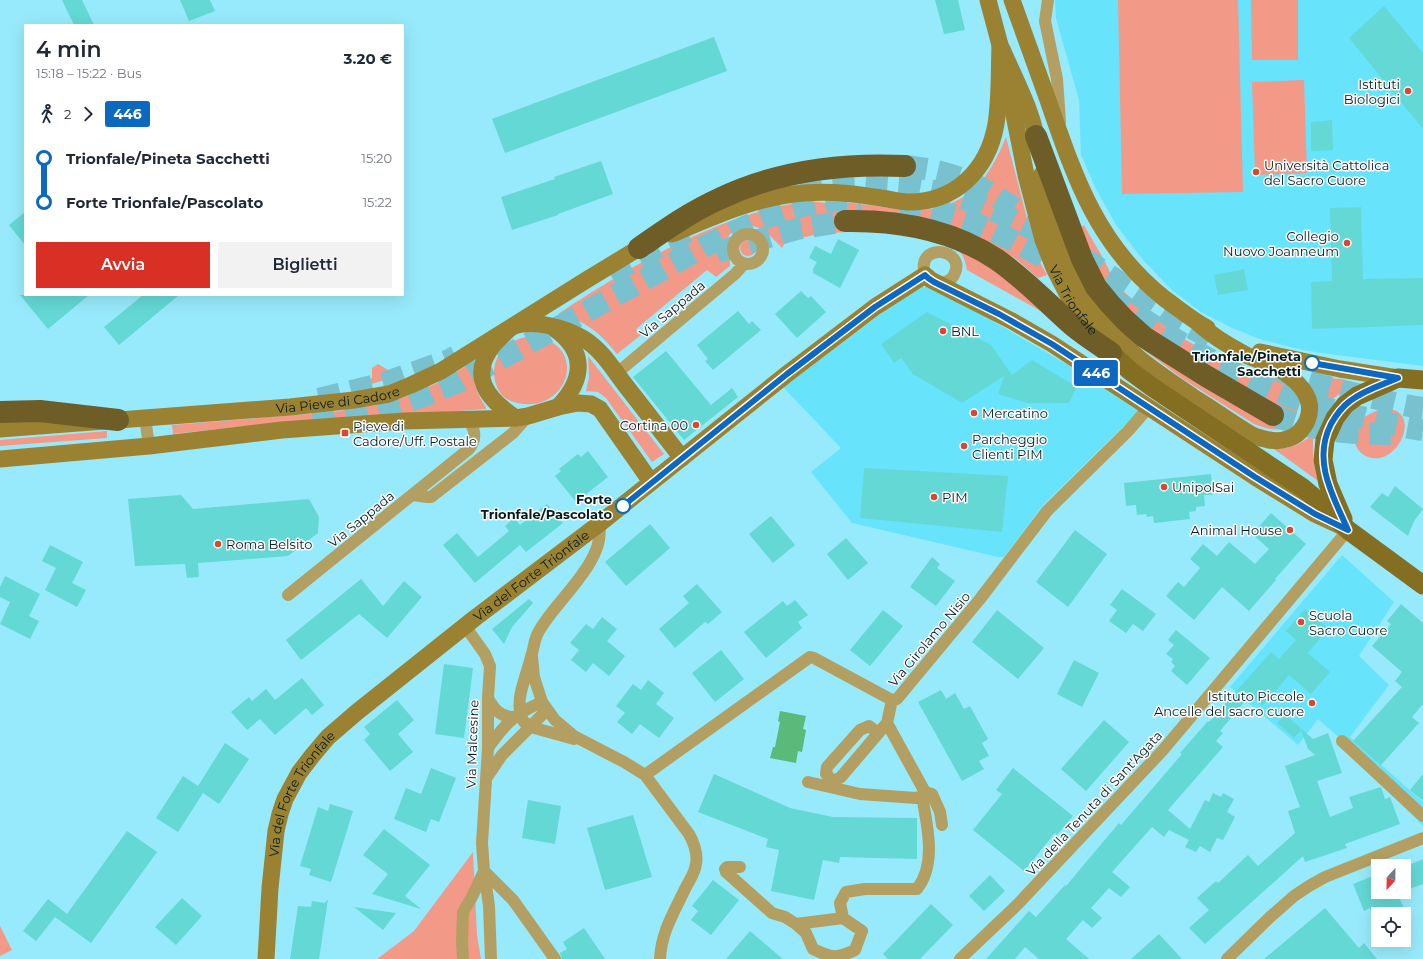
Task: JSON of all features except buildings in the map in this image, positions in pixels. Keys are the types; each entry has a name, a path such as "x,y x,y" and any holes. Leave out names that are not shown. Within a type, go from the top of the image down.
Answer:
{"highway":[{"path":"1036,136 1074,240 1086,268 1096,287 1113,308 1144,337 1206,376 1273,415"},
{"path":"639,248 684,217 702,207 720,198 764,182 794,173 836,167 859,165 905,166"},
{"path":"846,222 871,221 916,227 936,232 972,246 995,259 1016,274 1073,325 1111,353"},
{"path":"0,412 40,412 118,420"}],"main road":[{"name":"Via Trionfale","path":"1111,353 1129,370 1152,387 1303,488 1322,504 1348,530 1423,585"},
{"path":"1348,530 1326,478 1323,460 1326,437 1337,414 1350,401 1366,392 1398,378 1423,380"}],"street":[{"name":"Via Trionfale","path":"988,0 1000,45 1019,144 1043,240 1054,268 1072,303 1111,353"},
{"path":"1000,45 1024,101 1036,136 1049,206 1067,261 1088,300 1114,335 1133,354 1154,370 1252,434 1261,438 1277,441 1289,439 1301,431 1305,425 1309,411 1307,397 1300,385 1277,368 1235,349 1210,333 1148,284 1129,265 1113,245 1088,204 1060,137 1012,0"},
{"path":"1048,0 1045,21 1058,91 1060,137"},
{"path":"522,417 502,408 490,397 484,386 482,375 483,363 487,353 512,326 639,248 735,207 772,198 804,193 837,192 864,195 893,201 914,202 929,200 951,192 963,184 973,173 984,156 992,137 998,110 1000,45"},
{"name":"Via Sappada","path":"616,373 736,274 744,264"},
{"name":"Via Trionfale","path":"932,279 1032,332 1295,502 1348,530"},
{"name":"Via del Forte Trionfale","path":"266,959 270,888 276,831 280,814 285,799 294,782 312,756 328,737 363,707 465,626 600,524 787,374 868,312 932,279"},
{"name":"Via Pieve di Cadore","path":"0,429 290,407 354,400 389,394 411,386 441,371 512,326 537,323 569,331 598,350 682,458"},
{"path":"1198,323 1245,347 1266,354 1340,369 1398,378"},
{"name":"Via Pieve di Cadore","path":"553,328 565,337 571,345 576,354 578,367 574,386 568,396 558,407"},
{"name":"Via Pieve di Cadore","path":"0,459 149,446 282,430 404,421 522,417 558,407 586,403 598,407 652,482"},
{"name":"Via Girolamo Nisio","path":"645,774 810,657 892,700 898,698 980,599 1047,511 1128,431 1149,407"},
{"path":"145,417 149,446"},
{"name":"Via Sappada","path":"413,495 427,498 431,497 513,433 522,417"},
{"name":"Via Sappada","path":"288,595 413,495 471,446 474,440 474,432 472,425 466,419"},
{"path":"488,748 502,727 517,714 522,686 537,635 542,625 593,557 600,541 600,524"},
{"name":"Via della Tenuta di Sant'Agata","path":"960,959 1018,904 1163,750 1348,530"},
{"name":"Via Malcesine","path":"465,626 485,654 489,662 490,670 488,698 488,748 482,843 489,906 491,959"},
{"path":"532,656 534,676 544,706 566,731 645,774 689,834 694,844 696,863 692,875 668,922 660,950 660,959"},
{"path":"488,698 497,711 503,715 517,714 544,706"},
{"path":"878,734 869,726 860,730 828,767 826,774 831,779 836,780 841,777 878,734 887,723 892,700"},
{"path":"486,778 502,755 531,727 544,706"},
{"path":"517,714 523,722 531,727 584,742"},
{"path":"843,918 840,903 846,892 864,889 917,889 921,884 928,865 929,855 924,794 887,723"},
{"path":"1342,741 1423,816"},
{"path":"808,782 860,794 916,798 924,794 932,794 940,812 942,825"},
{"path":"1227,959 1274,914 1309,886 1325,877 1423,838"},
{"path":"740,867 727,867 725,870 772,913 785,917 796,924 806,933 813,949 828,957 841,957 855,950 862,931 843,918 796,924"},
{"path":"484,871 513,900 555,959"},
{"name":"Via Malcesine","path":"463,959 463,912 484,871"},
{"path":"818,959 837,959"}],"shaded area":[{"name":"Università Cattolica del Sacro Cuore","path":"1055,0 1423,0 1423,366 1321,353 1298,349 1260,339 1232,328 1201,312 1172,290 1143,260 1116,225 1096,189 1081,155 1079,100 1056,18"},
{"path":"1118,0 1238,0 1243,192 1122,194"},
{"path":"1251,0 1298,0 1298,60 1252,60"},
{"path":"1304,80 1307,173 1255,175 1252,82"},
{"path":"1006,137 1030,230 1041,264 1047,275 1038,278 1016,259 1001,250 955,228 819,234 791,240 787,239 782,248 762,229 750,226 735,230 727,239 725,246 730,257 730,266 716,277 707,270 636,329 641,335 617,354 605,340 591,328 567,316 558,314 614,278 674,245 738,218 802,202 853,203 898,209 919,210 941,207 954,202 964,197 980,183 992,166"},
{"path":"1084,225 1117,284 1151,315 1181,337 1214,355 1282,383 1294,396 1296,401 1297,413 1292,423 1281,429 1267,428 1254,424 1183,379 1144,350 1155,336 1110,293 1079,228"},
{"path":"748,240 754,242 756,248 754,254 748,256 742,254 740,248 742,242"},
{"path":"957,249 978,254 1055,319 967,270 963,256"},
{"path":"917,287 934,287 1142,408 1043,505 1004,557 998,557 852,523 811,472 841,448 783,387"},
{"path":"535,336 552,342 562,351 567,363 566,375 561,387 552,396 540,403 518,403 507,399 502,395 496,386 494,375 495,366 500,352 512,342"},
{"path":"588,356 664,454 652,462 606,398 598,392 586,391 589,377"},
{"path":"474,361 475,386 486,409 247,426 173,434 172,425 332,412 390,403 440,382"},
{"path":"378,364 398,376 368,385 372,377 372,368"},
{"path":"1313,377 1342,379 1349,382 1348,388 1331,400 1325,410 1323,410"},
{"path":"1383,409 1395,410 1402,416 1405,425 1403,434 1399,444 1392,452 1382,457 1367,457 1362,454 1356,446 1354,441 1355,430 1359,422 1365,417"},
{"path":"107,431 107,438 0,446 0,440"},
{"path":"1313,435 1313,460 1318,481 1274,449 1286,448 1295,445"},
{"name":"Istituto Piccole Ancelle del sacro cuore","path":"1342,555 1394,602 1359,656 1389,685 1350,737 1423,802 1423,826 1340,744 1342,740 1318,719 1298,745 1230,687"},
{"path":"780,711 806,716 803,729 806,730 802,752 798,751 796,763 770,758 773,747 775,747 780,722 778,721"},
{"path":"473,852 477,935 481,959 377,959 414,931"},
{"path":"0,926 12,950 0,956"}],"tunnel":[{"path":"905,166 934,170 968,181 1014,208"},
{"path":"800,188 863,182 908,186 940,192 980,204 1058,241 1173,318 1210,338"},
{"path":"314,424 404,403 460,381 709,244 755,222 787,210 820,202 861,200"},
{"path":"900,204 944,212 965,219 1026,247 1065,270"},
{"path":"717,252 797,229 845,221"},
{"path":"610,274 696,228"},
{"path":"1108,296 1194,351 1240,376 1291,397 1326,408 1384,423 1423,430"},
{"path":"319,399 384,383 449,360 456,356"},
{"path":"1278,370 1334,389 1423,408"},
{"path":"1273,415 1288,421 1317,428 1359,433 1391,434"}],"bus line":[{"name":"446","path":"623,506 787,374 875,307 925,275 934,282 999,314 1052,344 1255,477 1315,514 1348,530 1326,478 1323,460 1326,437 1337,414 1345,405 1357,396 1398,378 1312,363"}],"place":[{"name":"Istituti Biologici","path":"1408,91"},
{"name":"Università Cattolica del Sacro Cuore","path":"1256,172"},
{"name":"Collegio Nuovo Joanneum","path":"1347,243"},
{"name":"BNL","path":"943,331"},
{"name":"Trionfale/Pineta Sacchetti","path":"1312,363"},
{"name":"Mercatino","path":"974,413"},
{"name":"Cortina 00","path":"696,425"},
{"name":"Pieve di Cadore/Uff. Postale","path":"345,433"},
{"name":"Parcheggio Clienti PIM","path":"964,446"},
{"name":"UnipolSai","path":"1164,487"},
{"name":"PIM","path":"934,497"},
{"name":"Forte Trionfale/Pascolato","path":"623,506"},
{"name":"Animal House","path":"1290,530"},
{"name":"Roma Belsito","path":"218,544"},
{"name":"Scuola Sacro Cuore","path":"1301,622"},
{"name":"Istituto Piccole Ancelle del sacro cuore","path":"1312,703"}]}
